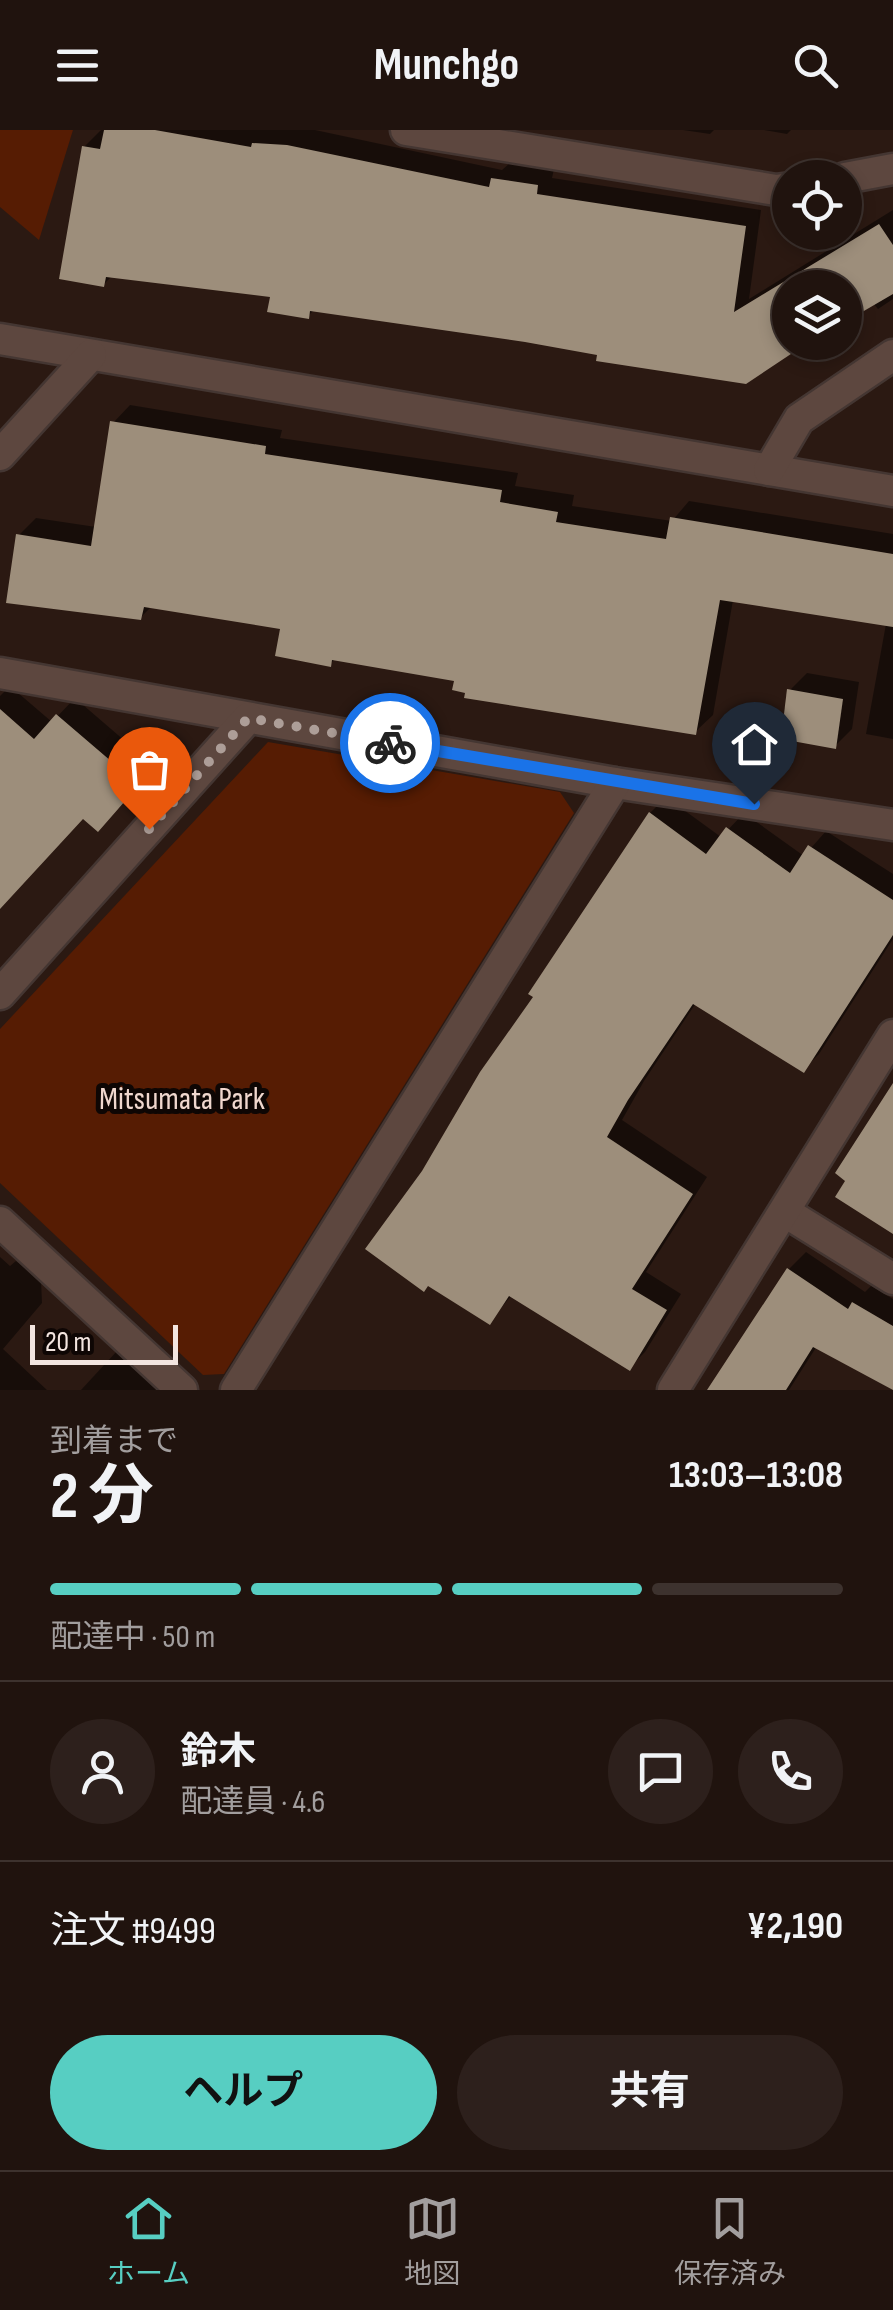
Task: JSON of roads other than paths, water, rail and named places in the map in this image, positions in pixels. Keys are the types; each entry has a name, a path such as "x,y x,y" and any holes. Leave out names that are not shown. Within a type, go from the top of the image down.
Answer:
{"street":[{"path":"406,130 772,189"},
{"path":"862,175 893,169"},
{"path":"0,339 893,491"},
{"path":"0,455 91,355"},
{"path":"769,470 798,419 893,355"},
{"path":"0,674 615,783 893,825"},
{"path":"0,994 248,718"},
{"path":"236,1390 615,783"},
{"path":"673,1390 893,1035"},
{"path":"784,1212 893,1279"},
{"path":"0,1222 182,1390"}],"park label":[{"name":"Mitsumata Park","path":"182,1099"}]}
